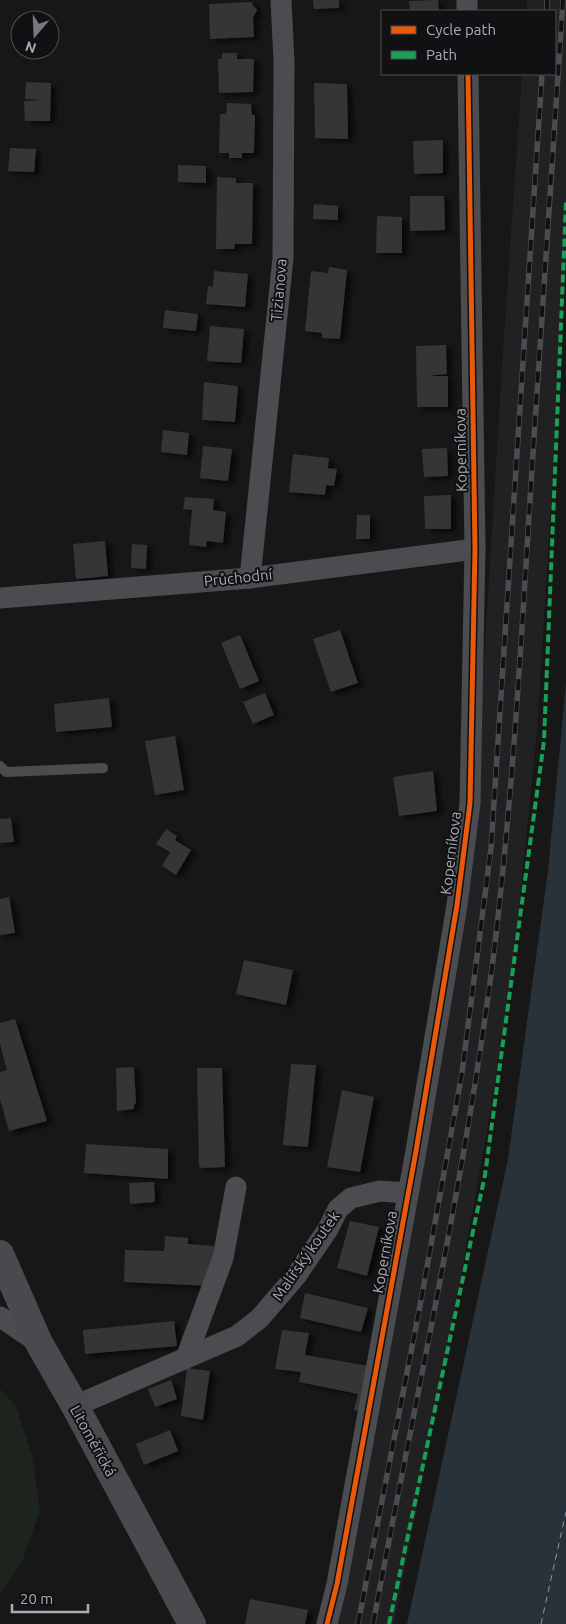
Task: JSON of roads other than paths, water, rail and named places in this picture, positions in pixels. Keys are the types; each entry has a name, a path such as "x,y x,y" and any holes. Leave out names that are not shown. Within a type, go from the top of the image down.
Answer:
{"main road":[{"name":"Litoměřická","path":"0,1254 38,1343 75,1406 192,1624"}],"street":[{"name":"Tizianova","path":"250,578 283,258 284,62 281,0"},
{"name":"Koperníkova","path":"327,1624 337,1584 408,1193 457,905 470,803 476,549 468,75"},
{"name":"Průchodní","path":"0,598 250,578 476,549"},
{"path":"186,1358 223,1258 236,1188"},
{"name":"Malířský koutek","path":"75,1406 237,1336 260,1318 296,1276 328,1229 338,1209 351,1198 380,1191 408,1193"},
{"path":"0,1318 38,1343"}],"lane":[{"path":"0,766 6,772 103,768"}],"railway":[{"path":"547,0 547,10"},
{"path":"373,1624 467,1133 492,968 505,848 524,605 563,0"},
{"path":"358,1624 420,1306 462,1073 491,848 542,75"}]}
